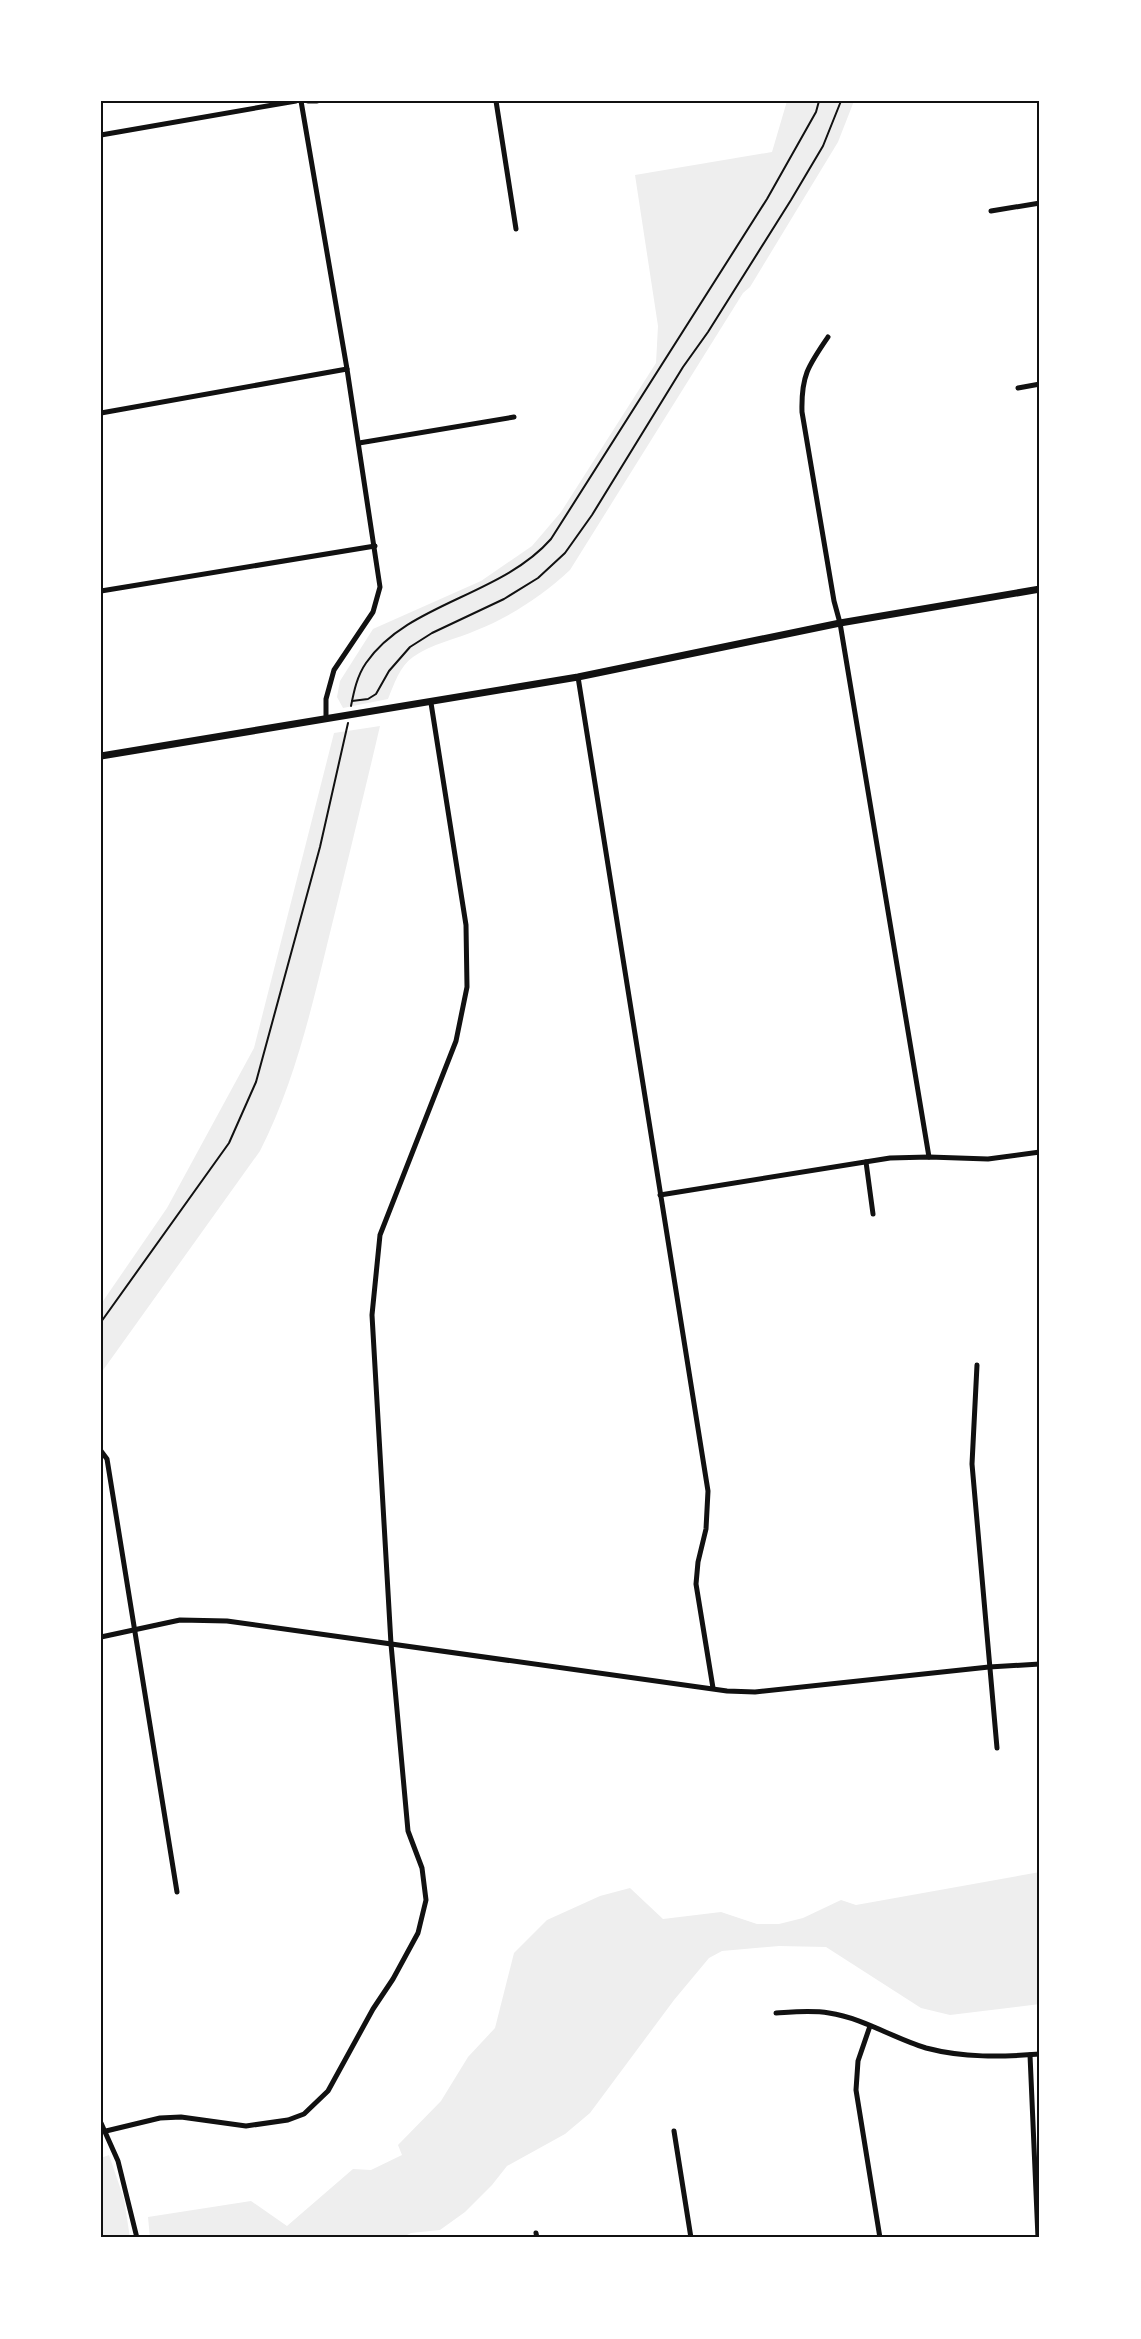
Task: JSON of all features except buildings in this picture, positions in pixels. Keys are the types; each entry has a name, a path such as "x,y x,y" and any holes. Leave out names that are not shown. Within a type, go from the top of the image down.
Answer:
{"street":[{"path":"101,135 296,101"},
{"path":"301,101 359,442 380,587 373,612 334,670 326,699 326,719"},
{"path":"308,101 317,101"},
{"path":"496,101 516,229"},
{"path":"991,211 1040,204"},
{"path":"828,337 808,366 801,391 802,412 834,601 840,623 929,1157"},
{"path":"101,413 347,369"},
{"path":"1018,388 1040,384"},
{"path":"359,442 514,417"},
{"path":"101,591 375,546"},
{"path":"101,756 431,703 578,677 840,623 1040,589"},
{"path":"578,677 708,1491 706,1530 698,1562 696,1589 713,1688"},
{"path":"106,2131 160,2118 181,2117 246,2126 288,2120 304,2114 328,2091 373,2010 393,1979 418,1933 426,1900 422,1868 408,1831 391,1644 372,1315 380,1235 407,1161 437,1094 456,1041 467,987 466,924 431,703"},
{"path":"660,1195 890,1158 988,1159 1040,1152"},
{"path":"866,1162 873,1214"},
{"path":"977,1366 972,1464 996,1748"},
{"path":"101,1451 107,1459 177,1892"},
{"path":"101,1637 180,1620 227,1621 727,1691 755,1692 989,1667 1040,1664"},
{"path":"776,2013 827,2012 942,2052 976,2056 1040,2054"},
{"path":"870,2026 858,2060 856,2090 880,2238"},
{"path":"1030,2055 1039,2218 1038,2238"},
{"path":"101,2123 118,2161 137,2238"},
{"path":"674,2131 691,2238"}],"path":[{"path":"819,101 816,112 767,200 551,539 526,564 392,636 366,663 357,680 352,702 368,699 376,694 389,671 410,647 432,633 518,591 538,578 566,553 592,515 682,367 708,332 791,200 823,146 841,101"},
{"path":"101,1322 229,1143 256,1082 320,848 348,724"}],"shaded area":[{"path":"787,101 854,101 838,142 750,287 743,293 570,570 549,588 515,611 490,624 420,652 408,661 401,670 388,699 343,708 337,697 340,681 373,629 481,581 532,546 561,512 656,363 658,326 635,175 772,152"},
{"path":"380,726 300,1050 272,1126 260,1151 101,1373 101,1304 167,1208 254,1048 334,733"},
{"path":"1040,1872 1040,2004 950,2015 921,2008 826,1947 779,1946 722,1951 709,1958 674,2000 590,2113 565,2134 507,2166 492,2185 465,2212 440,2230 411,2233 401,2238 150,2238 148,2217 251,2201 287,2226 353,2169 371,2170 402,2155 398,2145 441,2101 468,2057 495,2028 514,1953 547,1920 600,1896 630,1888 663,1919 721,1912 757,1924 779,1924 803,1918 841,1900 856,1905"},
{"path":"109,2155 124,2199 130,2238 101,2238 101,2158"}]}
